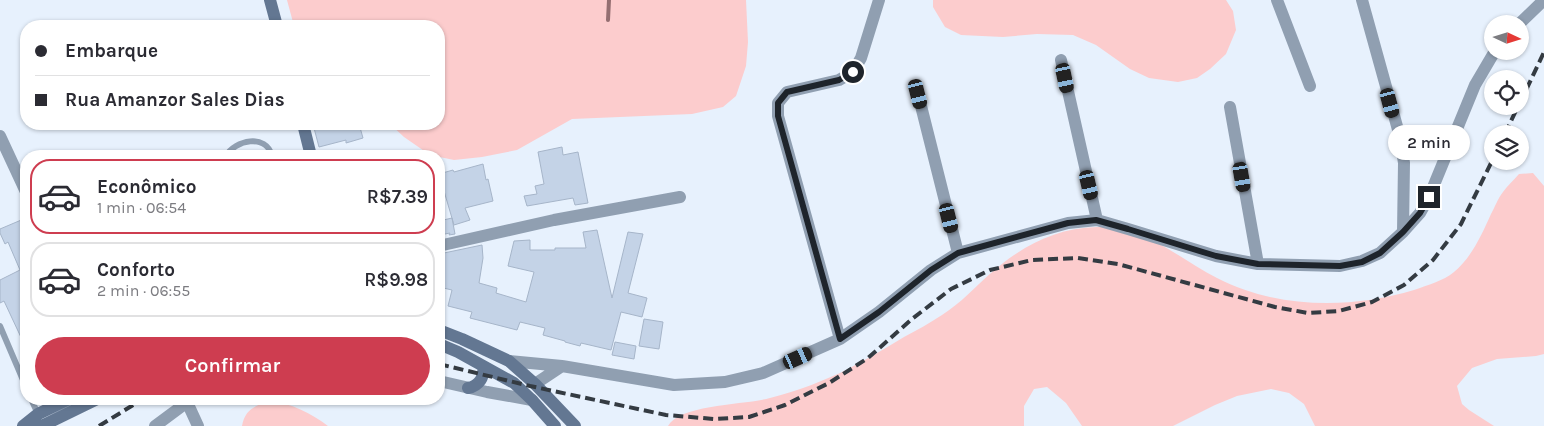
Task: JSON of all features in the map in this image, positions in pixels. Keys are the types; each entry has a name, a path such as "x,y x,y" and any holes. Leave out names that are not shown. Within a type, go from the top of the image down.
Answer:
{"main road":[{"path":"270,0 275,20"},
{"path":"304,130 310,150"},
{"path":"445,332 508,362 535,384 575,426"},
{"path":"445,347 511,381 532,400 554,426"},
{"path":"468,388 473,387 481,380 484,371 483,366"},
{"path":"23,426 38,420 60,405"},
{"path":"38,420 44,425 85,405"}],"street":[{"path":"840,339 778,116 778,103 787,92 839,80 853,72 861,58 879,0"},
{"path":"1277,0 1310,86"},
{"path":"1362,0 1400,137 1404,163 1403,232"},
{"path":"1528,15 1544,0"},
{"path":"1061,60 1096,220"},
{"path":"508,362 562,366 674,385 725,382 763,372 840,339 879,312 931,270 958,253 1068,223 1096,220 1216,256 1258,264 1340,266 1362,262 1380,253 1420,213 1429,197 1475,85 1490,60"},
{"path":"918,94 958,253"},
{"path":"1230,107 1258,264"},
{"path":"0,136 20,179"},
{"path":"445,245 554,220 680,197"},
{"path":"535,384 562,366"},
{"path":"445,382 532,400"},
{"path":"155,426 183,405"},
{"path":"192,405 198,426"}],"lane":[{"path":"231,150 236,145 251,141 266,146 269,150"},
{"path":"0,326 20,373"},
{"path":"33,405 38,420"}],"shaded area":[{"path":"287,0 746,0 748,42 746,66 736,96 723,107 692,114 572,119 517,150 454,160 445,158 445,150 423,150 396,130 445,130 445,20 292,20"},
{"path":"933,0 1226,0 1233,11 1236,30 1226,54 1210,69 1197,78 1178,82 1149,78 1130,69 1096,45 1073,35 1037,34 1003,37 961,35 945,27 933,7"},
{"path":"1533,173 1544,186 1544,354 1497,359 1472,368 1457,386 1462,404 1494,426 1315,426 1304,404 1289,393 1271,389 1237,396 1173,426 1082,426 1066,403 1047,387 1034,389 1024,406 1024,426 668,426 675,419 686,413 714,406 770,398 829,378 848,369 949,310 1003,263 1027,247 1053,235 1082,228 1114,228 1130,231 1160,244 1217,278 1264,296 1314,303 1340,303 1390,296 1414,290 1445,278 1454,272 1476,245 1498,200 1505,190 1519,174"},
{"path":"260,405 288,405 300,409 328,426 242,426 248,412"}],"building":[{"path":"315,130 361,130 363,138 319,147"},
{"path":"562,147 563,155 578,152 588,203 575,205 573,198 527,206 524,196 537,194 535,186 544,184 538,152"},
{"path":"483,164 493,201 465,208 470,220 454,225 445,194 445,172 453,170 454,172"},
{"path":"452,218 455,234 445,234 445,220"},
{"path":"20,221 20,270 8,242 5,244 0,229"},
{"path":"597,230 612,298 628,232 643,234 628,293 647,298 642,317 621,312 611,350 581,343 580,346 565,342 543,335 545,328 520,322 517,330 470,318 472,312 448,306 452,290 445,288 445,253 482,245 483,258 479,283 497,288 496,293 526,302 534,272 508,266 514,241 530,240 530,250 586,248 583,232"},
{"path":"20,270 20,335 4,301 0,303 0,280"},
{"path":"644,319 663,322 659,349 639,346"},
{"path":"615,342 636,346 634,359 612,355"}],"waterway":[{"path":"608,20 609,0"}],"railway":[{"path":"1529,84 1544,52"},
{"path":"1509,125 1514,115"},
{"path":"445,365 666,415 714,419 749,417 785,405 829,383 868,358 912,319 951,289 990,270 1032,260 1078,258 1118,264 1275,307 1308,313 1339,311 1372,302 1404,285 1433,260 1461,224 1488,170"},
{"path":"99,426 133,405"}],"route":[{"path":"853,72 839,80 787,92 778,103 778,116 840,339 879,312 931,270 958,253 1068,223 1096,220 1216,256 1258,264 1340,266 1362,262 1380,253 1420,213 1429,197"}]}
